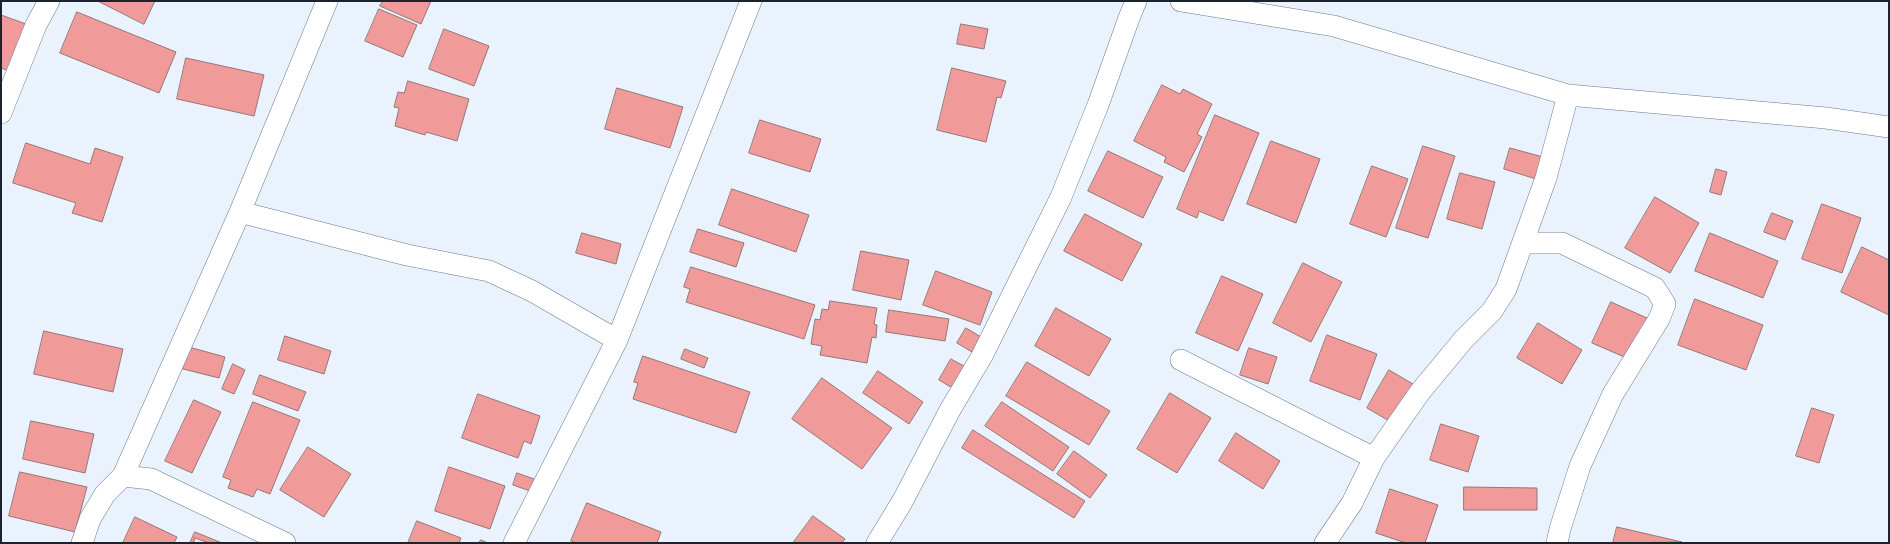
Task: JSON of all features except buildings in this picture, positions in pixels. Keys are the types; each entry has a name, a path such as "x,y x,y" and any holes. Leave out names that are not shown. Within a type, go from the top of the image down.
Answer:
{"street":[{"path":"1,113 36,25 49,1"},
{"path":"82,543 90,519 105,494 123,476 240,212 328,1"},
{"path":"514,543 617,340 750,1"},
{"path":"877,543 902,502 950,410 982,356 1061,197 1098,105 1136,1"},
{"path":"1181,1 1334,26 1568,95 1826,118 1889,127"},
{"path":"1325,543 1352,503 1374,458 1420,392 1464,339 1492,311 1506,290 1546,178 1568,95"},
{"path":"240,212 407,255 489,271 532,291 617,340"},
{"path":"1523,243 1562,243 1655,288 1665,304 1660,319 1613,394 1580,466 1557,543"},
{"path":"1181,360 1374,458"},
{"path":"123,476 151,480 285,543"}]}
